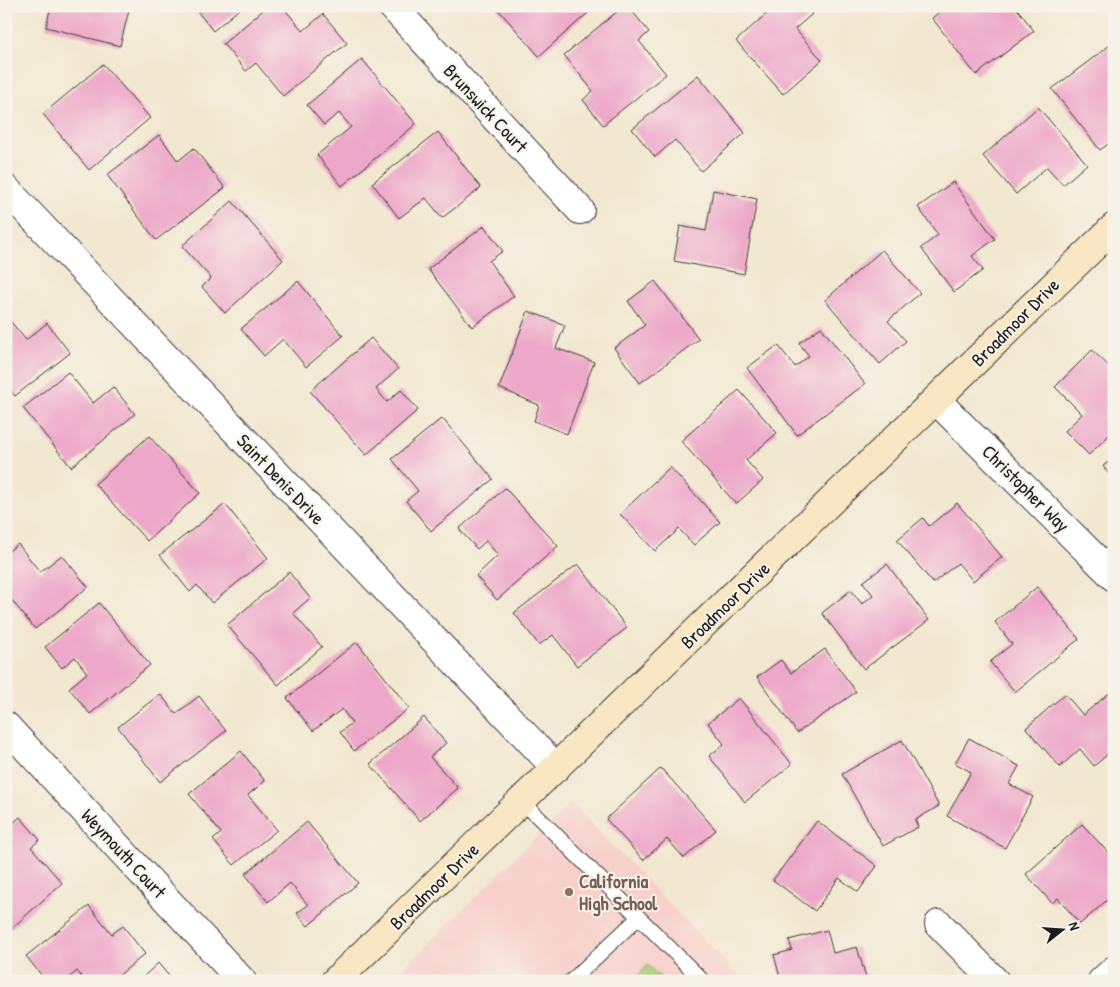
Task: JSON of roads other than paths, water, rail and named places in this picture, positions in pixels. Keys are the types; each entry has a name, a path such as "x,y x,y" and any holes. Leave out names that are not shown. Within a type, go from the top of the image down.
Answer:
{"street":[{"name":"Brunswick Court","path":"392,6 580,210"},
{"name":"Saint Denis Drive","path":"6,189 556,768"},
{"name":"Broadmoor Drive","path":"335,981 1114,227"},
{"name":"Christopher Way","path":"936,400 1114,577"},
{"name":"Weymouth Court","path":"6,726 242,981"},
{"path":"939,924 995,981"},
{"path":"1102,981 1114,970"}],"lane":[{"path":"522,802 703,981"},
{"path":"571,981 639,917"}],"place":[{"name":"California High School","path":"569,892"}]}
